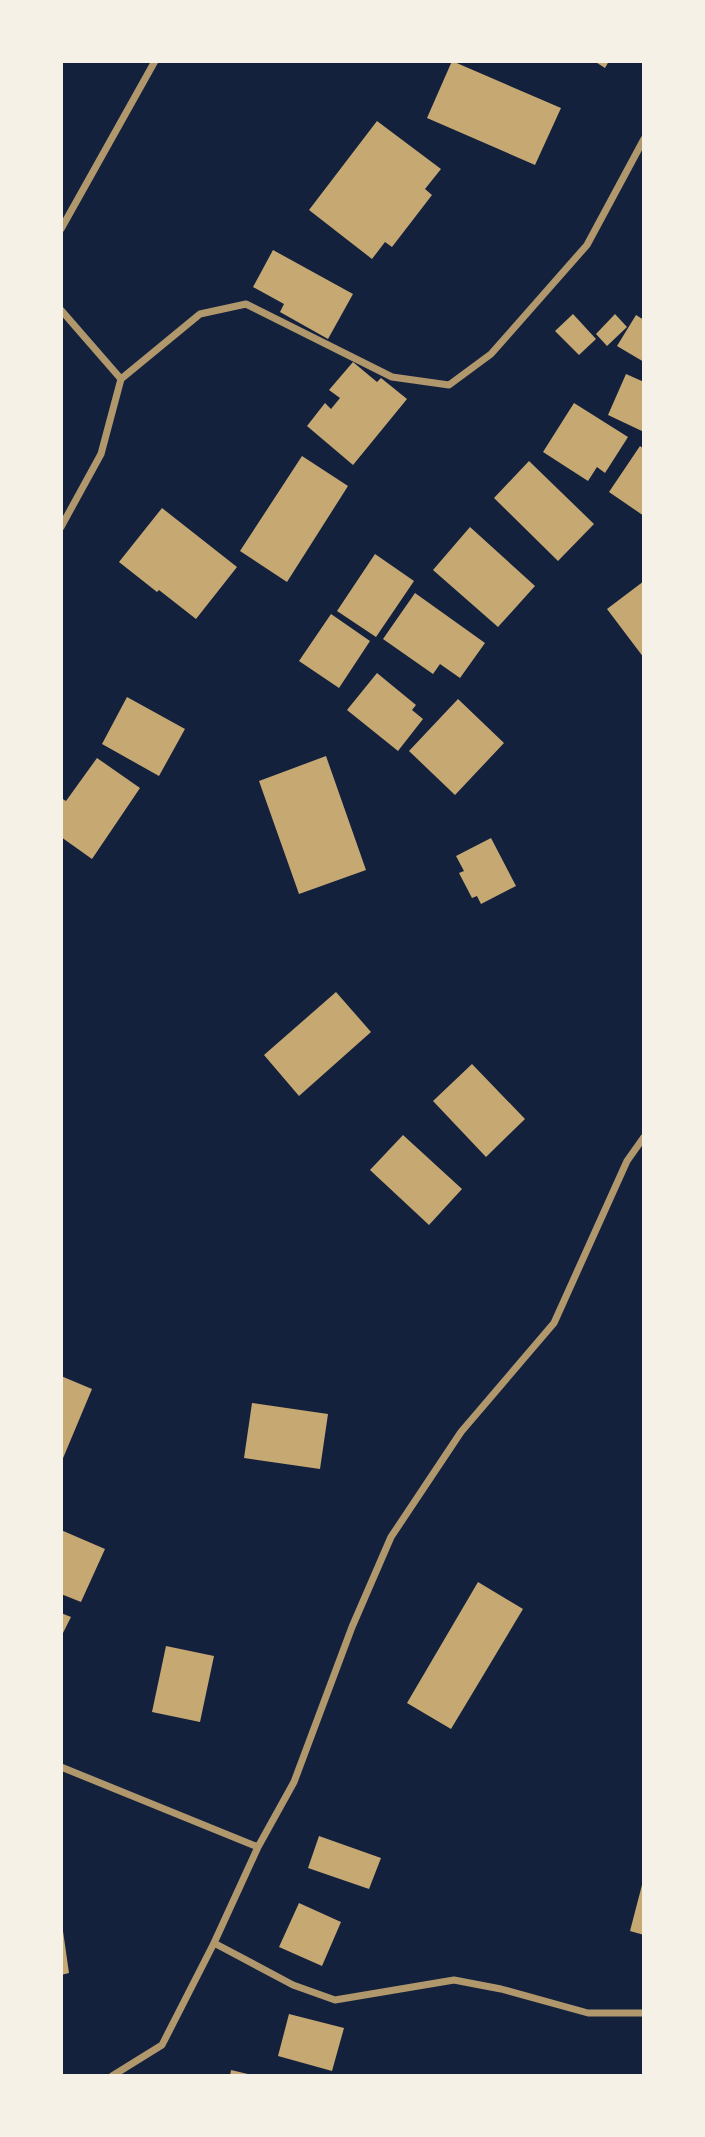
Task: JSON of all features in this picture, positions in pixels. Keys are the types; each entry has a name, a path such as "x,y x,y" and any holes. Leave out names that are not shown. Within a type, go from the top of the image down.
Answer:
{"street":[{"path":"61,229 155,61"},
{"path":"61,527 100,454 121,379 200,314 246,304 392,377 449,385 491,354 587,245 644,139"},
{"path":"61,310 121,379"},
{"path":"112,2076 162,2045 214,1943 258,1847 294,1782 352,1627 391,1537 461,1432 554,1323 627,1161 644,1137"},
{"path":"61,1767 258,1847"},
{"path":"214,1943 293,1985 335,2000 454,1980 501,1989 588,2013 644,2013"}],"building":[{"path":"452,61 561,108 535,165 427,118"},
{"path":"594,61 609,61 605,68"},
{"path":"377,121 441,169 425,189 432,195 392,247 385,242 372,259 309,210"},
{"path":"273,250 353,294 328,339 280,312 284,304 253,287"},
{"path":"573,314 596,339 579,355 555,331"},
{"path":"615,314 627,327 607,346 596,334"},
{"path":"636,315 644,320 644,362 617,346"},
{"path":"353,362 377,382 381,378 407,399 353,465 307,426 325,403 331,409 340,398 329,390"},
{"path":"626,374 644,382 644,432 608,415"},
{"path":"574,403 628,437 605,473 597,467 588,481 543,452"},
{"path":"640,446 644,449 644,516 609,492"},
{"path":"302,456 348,486 287,582 240,551"},
{"path":"529,461 594,524 558,561 494,498"},
{"path":"162,508 237,567 196,619 119,562"},
{"path":"470,527 535,586 498,627 433,570"},
{"path":"375,554 414,581 376,637 337,611"},
{"path":"644,581 644,658 607,609"},
{"path":"415,593 485,643 460,678 440,664 433,674 383,639"},
{"path":"331,614 370,641 339,688 299,661"},
{"path":"377,673 416,705 412,710 423,719 398,751 347,710"},
{"path":"127,697 185,729 159,776 102,744"},
{"path":"458,699 504,743 455,795 409,751"},
{"path":"326,756 366,870 299,894 259,781"},
{"path":"97,758 140,788 92,859 61,837 61,798 66,801"},
{"path":"491,838 516,886 481,904 477,896 472,898 459,873 464,871 456,856"},
{"path":"336,992 371,1032 299,1096 264,1055"},
{"path":"472,1064 525,1119 486,1157 433,1101"},
{"path":"403,1135 462,1189 429,1225 370,1170"},
{"path":"61,1376 92,1389 61,1463"},
{"path":"252,1403 328,1414 320,1469 244,1458"},
{"path":"61,1530 105,1549 81,1602 61,1594"},
{"path":"478,1582 523,1609 451,1729 407,1703"},
{"path":"61,1613 71,1617 61,1637"},
{"path":"166,1646 214,1656 200,1722 152,1712"},
{"path":"319,1836 381,1858 369,1889 308,1868"},
{"path":"644,1881 644,1935 630,1931"},
{"path":"299,1903 341,1922 322,1966 279,1947"},
{"path":"61,1931 69,1973 61,1975"},
{"path":"289,2014 344,2028 332,2071 278,2056"},
{"path":"231,2070 252,2075 252,2076 230,2076"}]}
